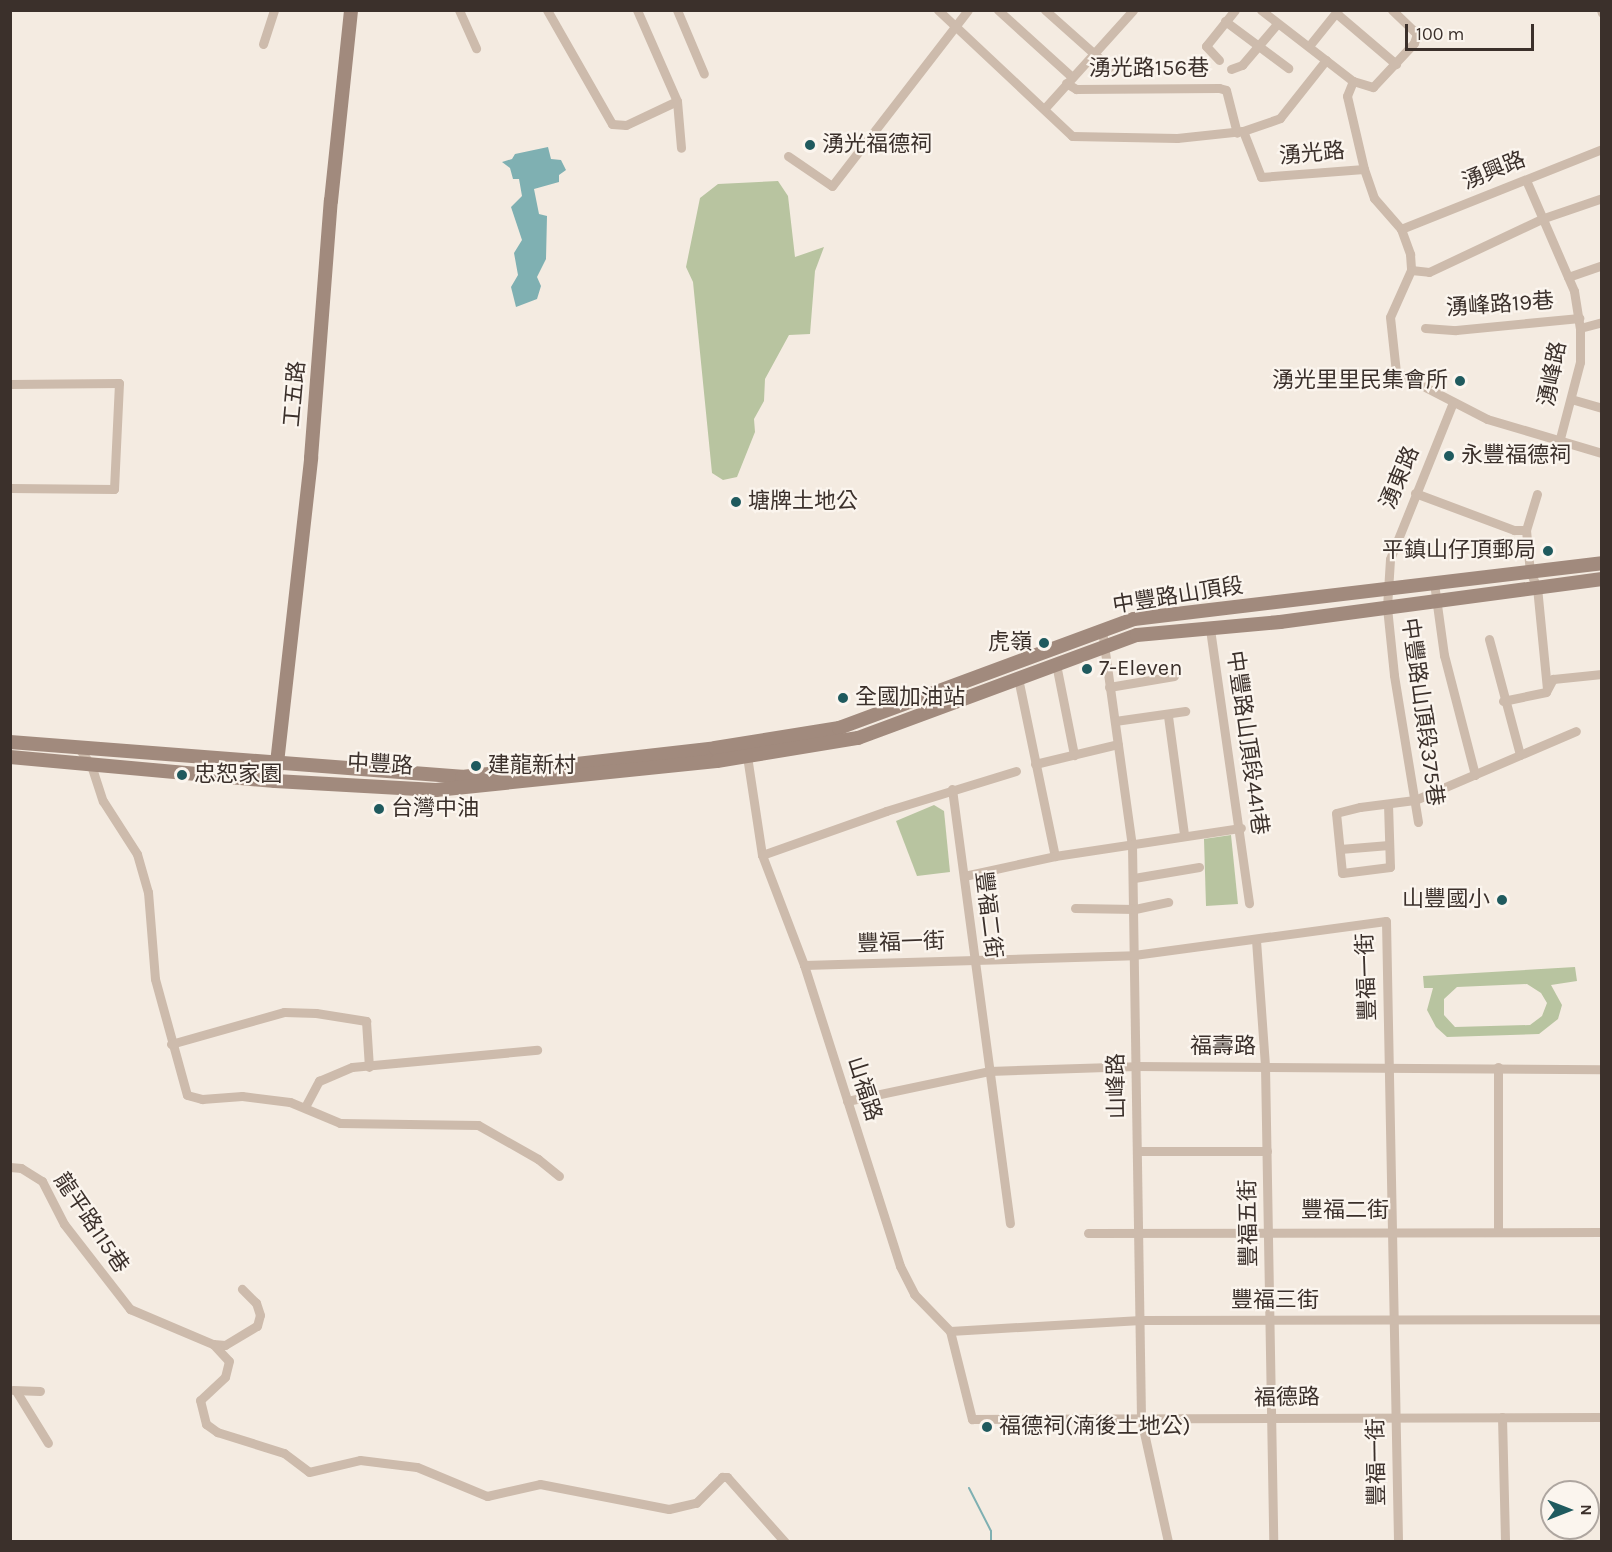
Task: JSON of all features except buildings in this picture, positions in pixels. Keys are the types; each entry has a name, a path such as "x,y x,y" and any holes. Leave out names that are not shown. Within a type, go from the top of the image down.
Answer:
{"main road":[{"name":"工五路","path":"275,781 311,458 331,201 351,10"},
{"name":"中豐路山頂段","path":"742,743 869,719 1134,619 1602,563"},
{"name":"中豐路山頂段","path":"747,756 858,738 1137,635 1210,629 1602,579"},
{"name":"中豐路","path":"10,741 276,765 406,781 436,790 747,756"},
{"name":"中豐路","path":"10,757 275,781 406,781 462,777 742,743"}],"street":[{"path":"263,44 274,10"},
{"path":"459,10 476,48"},
{"path":"547,10 612,124 626,125 677,101"},
{"path":"637,10 677,101 681,148"},
{"path":"677,10 704,74"},
{"path":"938,10 1071,136 1177,138 1240,132 1280,118 1326,60"},
{"path":"788,156 832,186 957,28 968,10"},
{"path":"998,10 1036,44 1069,80"},
{"path":"1045,10 1109,67"},
{"path":"1044,109 1132,10"},
{"path":"1219,60 1206,46 1235,10"},
{"path":"1261,10 1353,81 1373,87 1417,37 1392,10"},
{"path":"1310,46 1337,12 1395,64"},
{"path":"1225,21 1288,68"},
{"path":"1230,69 1242,65 1257,44 1277,24"},
{"name":"湧光路156巷","path":"1069,80 1076,89 1226,90 1240,132"},
{"path":"1353,81 1347,96 1364,169"},
{"name":"湧光路","path":"1240,132 1261,177 1364,169 1374,198 1401,229 1410,254 1411,270"},
{"name":"湧興路","path":"1401,229 1602,149"},
{"name":"湧峰路","path":"1526,180 1568,277 1580,323 1580,362 1559,442"},
{"path":"1602,198 1544,218 1429,272 1411,270 1390,317 1396,372 1487,419 1602,453"},
{"path":"1568,277 1602,265"},
{"name":"湧峰路19巷","path":"1425,328 1456,330 1602,322"},
{"path":"10,384 116,381 114,489 10,488"},
{"path":"1571,399 1602,408"},
{"name":"湧東路","path":"1387,607 1390,588 1390,559 1453,402"},
{"path":"1415,493 1514,530 1526,530"},
{"path":"1537,494 1526,530 1530,572 1537,587 1547,689"},
{"path":"1434,583 1446,665 1475,775"},
{"name":"中豐路山頂段375巷","path":"1387,607 1394,675 1418,822"},
{"name":"中豐路山頂段441巷","path":"1210,629 1241,828 1249,903"},
{"name":"山峰路","path":"1102,630 1132,845 1134,878 1141,1419 1168,1542"},
{"path":"1489,639 1503,701 1520,755"},
{"path":"1056,664 1074,755"},
{"path":"1503,701 1547,689 1553,679 1602,674"},
{"path":"1109,687 1174,676"},
{"path":"1018,678 1055,856"},
{"path":"1115,721 1168,716 1185,711"},
{"path":"1168,716 1184,835"},
{"path":"1388,804 1390,867 1342,873 1336,813 1360,807 1415,800 1576,731"},
{"path":"1035,764 1118,744"},
{"path":"78,747 91,765 103,801 139,861 148,891 155,979 171,1044 187,1095 202,1099 242,1095 305,1107 340,1123 478,1125 538,1159 559,1176"},
{"name":"山福路","path":"747,756 762,855 804,965 907,1283 950,1331 972,1419"},
{"path":"762,855 952,789 1016,771"},
{"name":"豐福二街","path":"952,789 1010,1223"},
{"path":"964,876 1055,856 1241,828"},
{"path":"1340,849 1389,845"},
{"path":"1134,878 1199,867"},
{"path":"1075,908 1135,909 1168,902"},
{"name":"豐福一街","path":"804,965 1134,955 1386,921 1398,1542"},
{"name":"豐福五街","path":"1256,940 1265,1066 1274,1542"},
{"path":"171,1044 285,1012 316,1013 366,1021 369,1067"},
{"path":"305,1107 319,1082 352,1067 537,1050"},
{"name":"福壽路","path":"847,1101 989,1071 1136,1066 1602,1069"},
{"path":"1498,1067 1498,1231"},
{"path":"1138,1151 1267,1151"},
{"name":"龍平路115巷","path":"10,1167 21,1168 42,1181 64,1224 88,1250 121,1301 130,1309 213,1344"},
{"name":"豐福二街","path":"1088,1233 1269,1230 1602,1232"},
{"path":"213,1344 225,1345 257,1326 260,1315 256,1303 242,1289"},
{"name":"豐福三街","path":"950,1331 1141,1320 1602,1318"},
{"path":"213,1344 229,1361 225,1377 200,1400 206,1424 217,1432 284,1453 309,1472 360,1460 417,1467 488,1496 540,1484 669,1509 696,1503 722,1477 727,1477 785,1542"},
{"path":"13,1390 40,1391"},
{"path":"13,1390 48,1443"},
{"path":"1502,1417 1505,1542"},
{"name":"福德路","path":"972,1419 1602,1417"}],"green space":[{"path":"778,181 788,196 795,257 824,247 815,271 810,334 789,335 765,379 764,401 754,419 755,432 737,477 723,480 712,473 693,282 686,267 700,198 718,184"},
{"path":"934,805 944,811 950,872 917,876 896,821"},
{"path":"1231,835 1238,904 1206,906 1204,839"},
{"path":"1575,967 1577,981 1551,985 1562,1005 1558,1019 1539,1034 1447,1037 1436,1027 1427,1010 1433,988 1424,988 1423,976","holes":["1527,984 1541,993 1547,1003 1542,1016 1530,1025 1455,1027 1444,1015 1444,999 1457,987"]}],"water":[{"path":"548,147 551,159 561,160 566,170 559,175 559,182 534,189 539,214 547,216 546,259 537,277 541,286 537,299 516,307 511,287 518,275 514,253 522,240 511,207 522,196 519,179 513,179 510,168 502,162 512,159 515,154"}],"waterway":[{"path":"969,1488 991,1531 991,1542"}],"place":[{"name":"湧光福德祠","path":"810,145"},
{"name":"湧光里里民集會所","path":"1460,381"},
{"name":"永豐福德祠","path":"1449,456"},
{"name":"塘牌土地公","path":"736,502"},
{"name":"平鎮山仔頂郵局","path":"1548,551"},
{"name":"虎嶺","path":"1044,643"},
{"name":"7-Eleven","path":"1087,669"},
{"name":"全國加油站","path":"843,698"},
{"name":"建龍新村","path":"476,766"},
{"name":"忠恕家園","path":"182,775"},
{"name":"台灣中油","path":"379,809"},
{"name":"山豐國小","path":"1502,900"},
{"name":"福德祠(湳後土地公)","path":"987,1427"}]}
